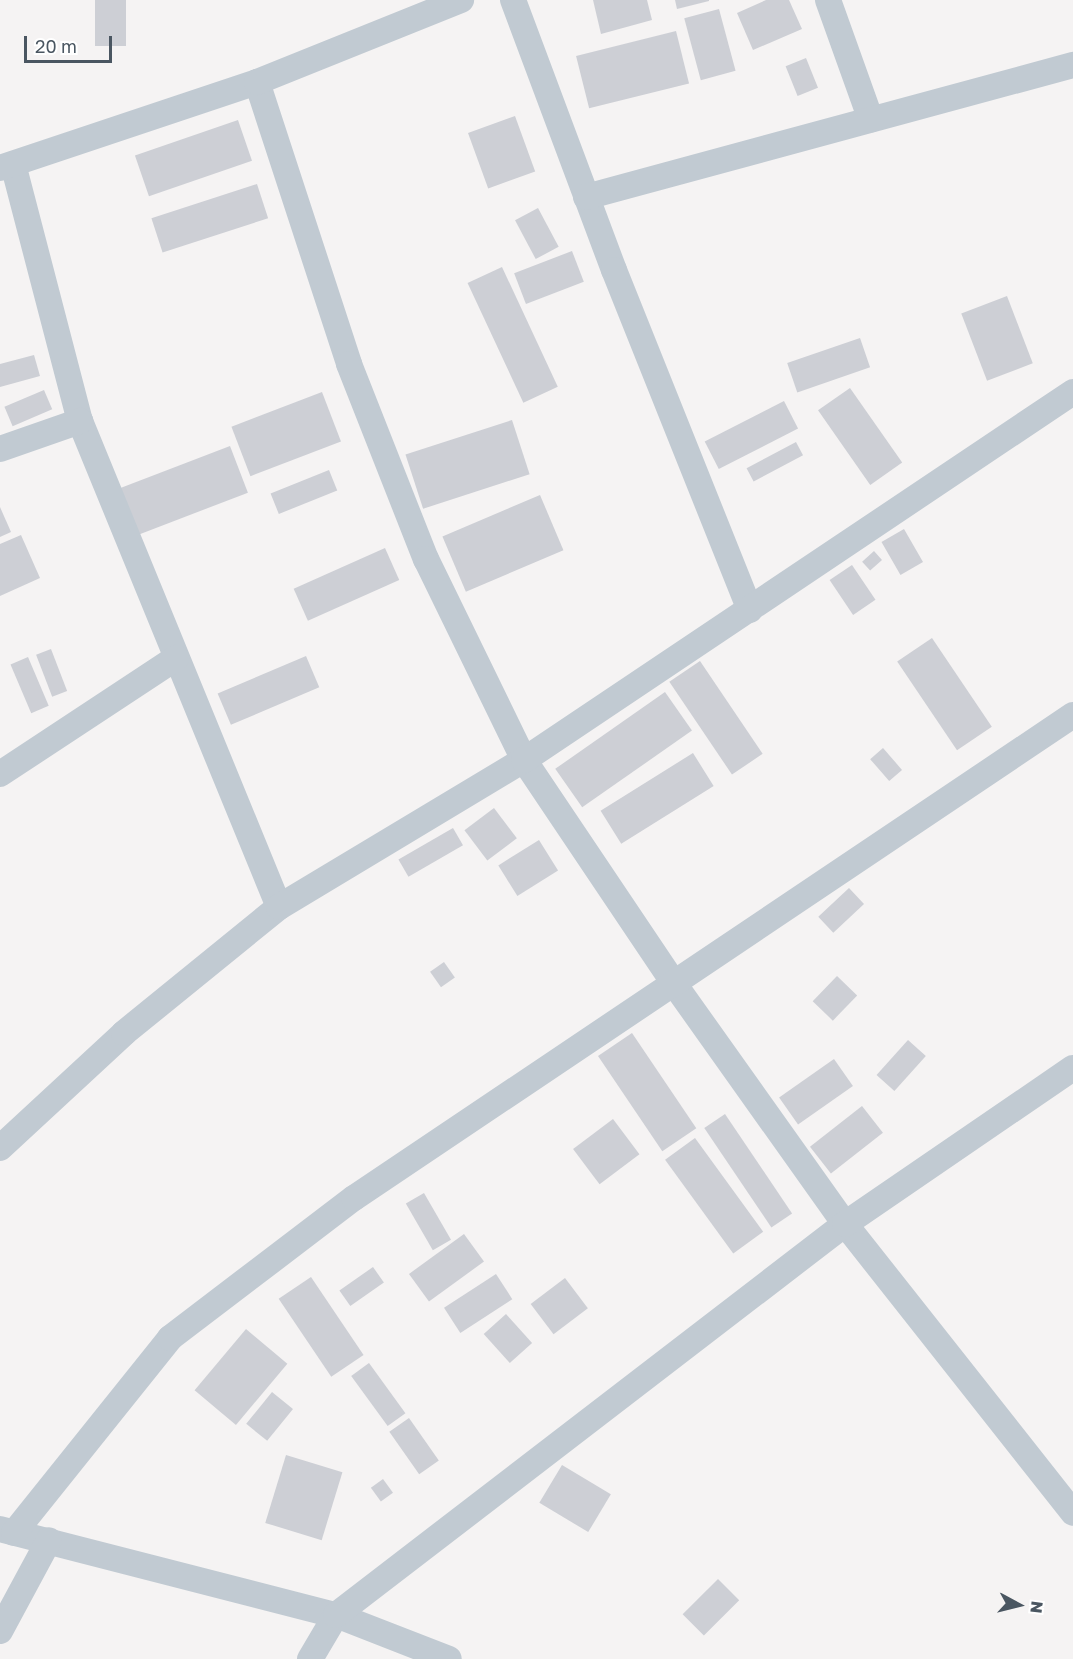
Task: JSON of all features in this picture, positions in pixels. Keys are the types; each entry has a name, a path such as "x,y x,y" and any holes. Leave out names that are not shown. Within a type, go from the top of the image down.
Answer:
{"street":[{"path":"279,907 80,421 7,166 256,82 461,0"},
{"path":"513,0 586,197 750,610"},
{"path":"828,0 871,120"},
{"path":"586,197 1073,65"},
{"path":"256,82 349,364 426,559 524,760 675,985 845,1224 1073,1514"},
{"path":"0,1148 124,1033 279,907 524,760 1073,392"},
{"path":"0,449 80,421"},
{"path":"0,774 176,658"},
{"path":"449,1659 336,1615 7,1531 170,1338 354,1198 675,985 1073,715"},
{"path":"310,1659 336,1615 845,1224 1073,1068"},
{"path":"0,1631 49,1540"}],"building":[{"path":"95,0 126,0 126,46 95,46"},
{"path":"593,0 647,0 652,20 601,34"},
{"path":"675,0 709,0 709,1 677,9"},
{"path":"766,0 789,0 802,29 753,50 737,13"},
{"path":"719,9 736,71 701,80 684,18"},
{"path":"676,31 689,83 589,108 576,56"},
{"path":"806,58 818,88 798,96 786,66"},
{"path":"515,116 535,171 488,189 468,133"},
{"path":"238,120 252,161 149,196 135,155"},
{"path":"257,184 268,218 163,253 151,218"},
{"path":"538,208 559,247 536,259 515,220"},
{"path":"572,251 584,282 526,304 514,273"},
{"path":"502,267 558,387 523,403 468,283"},
{"path":"1007,296 1033,363 987,381 961,314"},
{"path":"860,338 870,367 797,392 787,363"},
{"path":"34,355 40,376 0,387 0,364"},
{"path":"850,388 902,463 870,485 818,410"},
{"path":"44,390 52,409 13,426 4,407"},
{"path":"322,392 341,441 250,476 231,427"},
{"path":"784,401 798,429 719,469 705,441"},
{"path":"512,420 530,474 423,509 405,455"},
{"path":"796,442 803,455 754,482 747,468"},
{"path":"230,446 248,493 138,535 120,488"},
{"path":"329,470 337,490 279,514 271,494"},
{"path":"540,495 563,550 466,592 442,536"},
{"path":"0,507 11,532 0,537"},
{"path":"904,529 923,562 900,575 881,542"},
{"path":"21,535 40,578 0,596 0,544"},
{"path":"385,548 399,580 308,621 294,589"},
{"path":"874,551 882,560 870,571 862,562"},
{"path":"852,565 875,600 853,615 830,580"},
{"path":"932,638 992,727 957,750 897,661"},
{"path":"51,649 67,691 52,697 36,655"},
{"path":"306,656 319,687 231,725 218,694"},
{"path":"28,657 49,706 31,713 11,664"},
{"path":"700,661 763,754 732,775 669,682"},
{"path":"665,692 692,731 582,807 555,769"},
{"path":"883,748 902,770 889,781 870,759"},
{"path":"693,753 714,786 621,844 601,811"},
{"path":"494,808 517,838 487,861 464,830"},
{"path":"453,828 463,845 408,877 398,860"},
{"path":"539,840 558,871 517,896 498,865"},
{"path":"849,888 864,904 833,933 818,917"},
{"path":"444,962 455,978 441,987 430,972"},
{"path":"837,976 857,995 833,1021 813,1001"},
{"path":"632,1033 696,1128 662,1151 598,1056"},
{"path":"908,1040 926,1056 894,1091 877,1075"},
{"path":"834,1059 853,1086 798,1124 779,1097"},
{"path":"862,1106 883,1133 831,1173 810,1147"},
{"path":"725,1114 792,1213 771,1227 704,1128"},
{"path":"613,1119 639,1154 600,1184 573,1149"},
{"path":"695,1138 763,1232 733,1254 665,1160"},
{"path":"424,1193 451,1240 433,1250 406,1204"},
{"path":"464,1234 484,1262 429,1301 409,1274"},
{"path":"373,1267 384,1283 350,1306 339,1291"},
{"path":"496,1274 512,1299 460,1333 444,1308"},
{"path":"311,1277 364,1355 331,1377 279,1299"},
{"path":"565,1278 588,1308 554,1334 531,1304"},
{"path":"506,1314 532,1343 510,1363 484,1334"},
{"path":"246,1329 287,1364 236,1425 195,1390"},
{"path":"369,1363 405,1413 388,1426 351,1376"},
{"path":"272,1392 293,1409 267,1441 246,1424"},
{"path":"409,1418 439,1461 419,1474 389,1432"},
{"path":"286,1455 342,1472 322,1540 265,1523"},
{"path":"562,1465 611,1494 588,1532 539,1503"},
{"path":"383,1479 393,1493 381,1502 371,1488"},
{"path":"718,1579 739,1600 704,1636 683,1614"}]}
